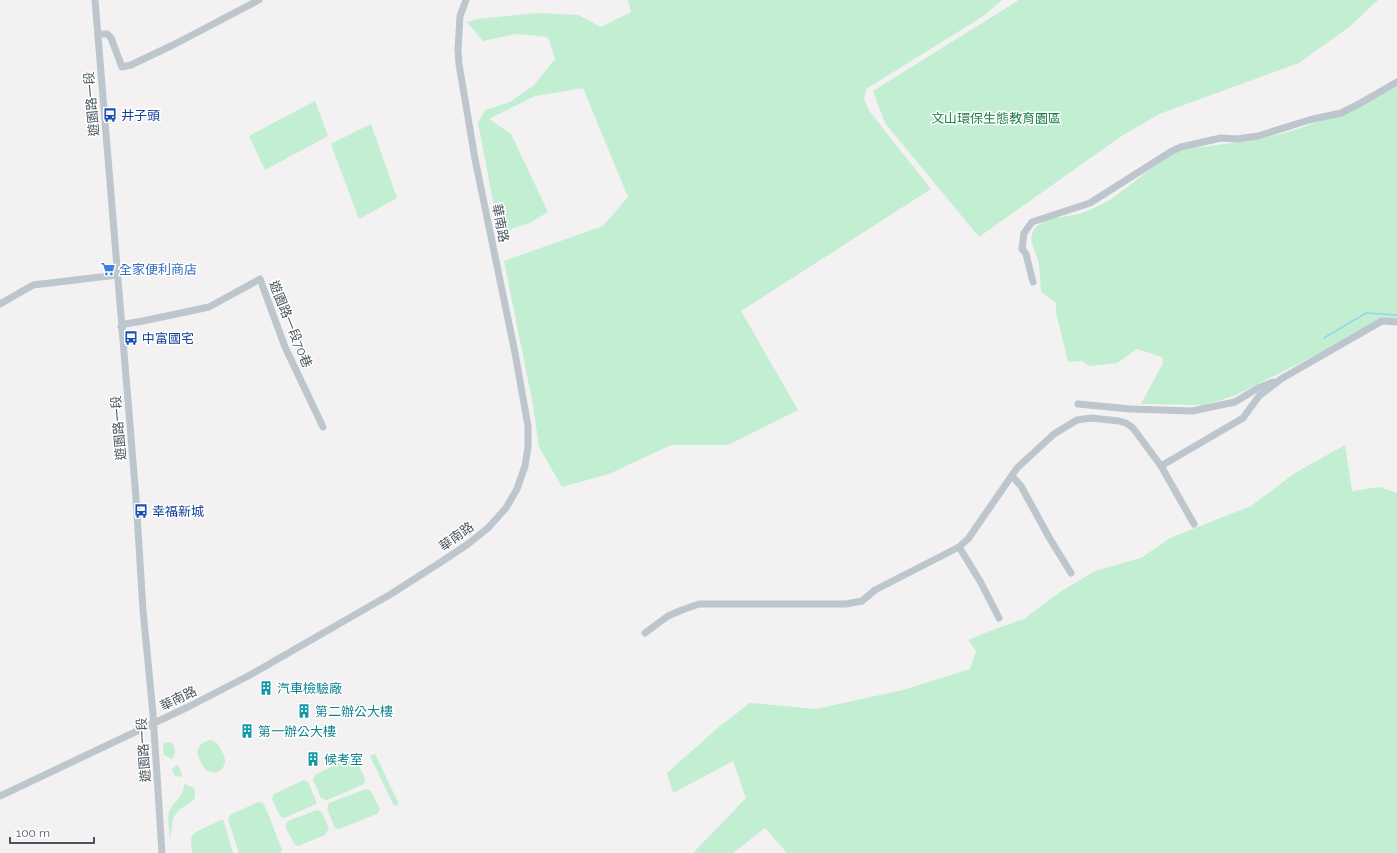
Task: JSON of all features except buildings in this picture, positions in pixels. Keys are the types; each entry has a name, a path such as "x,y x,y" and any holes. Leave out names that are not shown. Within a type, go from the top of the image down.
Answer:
{"street":[{"name":"遊園路一段","path":"95,0 136,498 162,853"},
{"path":"98,34 107,34 111,38 122,67 131,65 175,44 259,0"},
{"name":"華南路","path":"0,796 250,675 391,594 468,544 488,528 506,508 517,489 525,466 528,447 527,419 475,159 459,64 458,49 460,16 466,0"},
{"path":"1033,282 1026,254 1022,249 1024,233 1032,222 1090,204 1172,151 1181,147 1221,138 1237,139 1253,137 1309,120 1341,113 1397,82"},
{"path":"0,304 33,285 117,274"},
{"name":"遊園路一段70巷","path":"121,327 125,324 209,307 260,279 285,347 323,426"},
{"path":"1161,466 1243,418 1259,396 1281,379 1382,321 1397,322"},
{"path":"1078,404 1130,409 1192,411 1235,402 1258,388 1281,379"},
{"path":"645,633 668,616 699,604 846,604 862,601 875,590 959,547 968,539 1018,468 1054,434 1077,420 1091,418 1126,423 1133,428 1161,466 1194,524"},
{"path":"1012,476 1021,486 1071,573"},
{"path":"959,547 980,581 999,618"}],"green space":[{"path":"628,0 1002,0 982,17 866,89 864,99 870,112 931,189 741,311 798,410 728,445 671,445 609,474 562,487 539,447 533,405 504,261 603,226 628,197 583,88 535,96 489,119 511,134 548,212 530,223 513,228 500,237 478,123 485,110 510,102 533,86 555,59 548,37 516,34 483,41 467,22 478,19 538,13 578,15 601,27 631,12"},
{"name":"文山環保生態教育園區","path":"1018,0 1378,0 1349,27 1299,63 1159,114 1120,137 979,237 885,123 873,91"},
{"path":"1397,86 1397,318 1381,322 1234,396 1202,405 1141,404 1163,363 1162,357 1137,349 1117,363 1089,366 1082,361 1068,362 1056,312 1056,303 1041,292 1039,263 1031,240 1033,231 1037,226 1049,219 1080,214 1110,200 1163,160 1177,152 1193,148 1248,141 1285,133 1351,111"},
{"path":"315,101 328,136 265,170 249,136"},
{"path":"371,124 397,198 359,219 331,144"},
{"path":"1345,445 1352,491 1380,487 1397,493 1397,853 787,853 765,828 733,853 693,853 746,798 733,761 673,793 667,773 720,726 750,703 816,709 903,690 970,669 976,651 968,640 1024,619 1060,592 1095,571 1141,558 1170,538 1251,506 1295,473"},
{"path":"211,740 217,743 225,759 225,764 223,767 216,772 209,772 206,770 197,753 201,744"},
{"path":"170,742 174,746 175,753 172,759 164,755 163,743"},
{"path":"375,754 399,804 394,806 370,756"},
{"path":"351,757 356,759 365,779 364,784 327,800 321,798 313,779 315,775"},
{"path":"177,765 182,776 179,777 174,775 172,769"},
{"path":"304,780 308,782 317,803 284,818 280,816 272,799 274,794"},
{"path":"184,784 195,789 195,798 189,804 180,809 173,818 170,841 168,815 180,796 184,788"},
{"path":"366,789 371,791 380,809 377,814 339,829 335,828 327,809 329,803"},
{"path":"258,802 263,803 267,811 282,850 281,853 239,853 228,819 230,815"},
{"path":"317,810 322,812 329,829 325,835 298,846 294,844 285,826 288,821"},
{"path":"223,819 233,853 192,853 191,839 194,833"}],"waterway":[{"path":"1324,338 1366,313 1397,315"}],"place":[{"name":"井子頭","path":"110,115"},
{"name":"全家便利商店","path":"108,269"},
{"name":"中富國宅","path":"131,338"},
{"name":"幸福新城","path":"141,511"},
{"name":"汽車檢驗廠","path":"266,688"},
{"name":"第二辦公大樓","path":"304,711"},
{"name":"第一辦公大樓","path":"247,731"},
{"name":"候考室","path":"313,759"}]}
